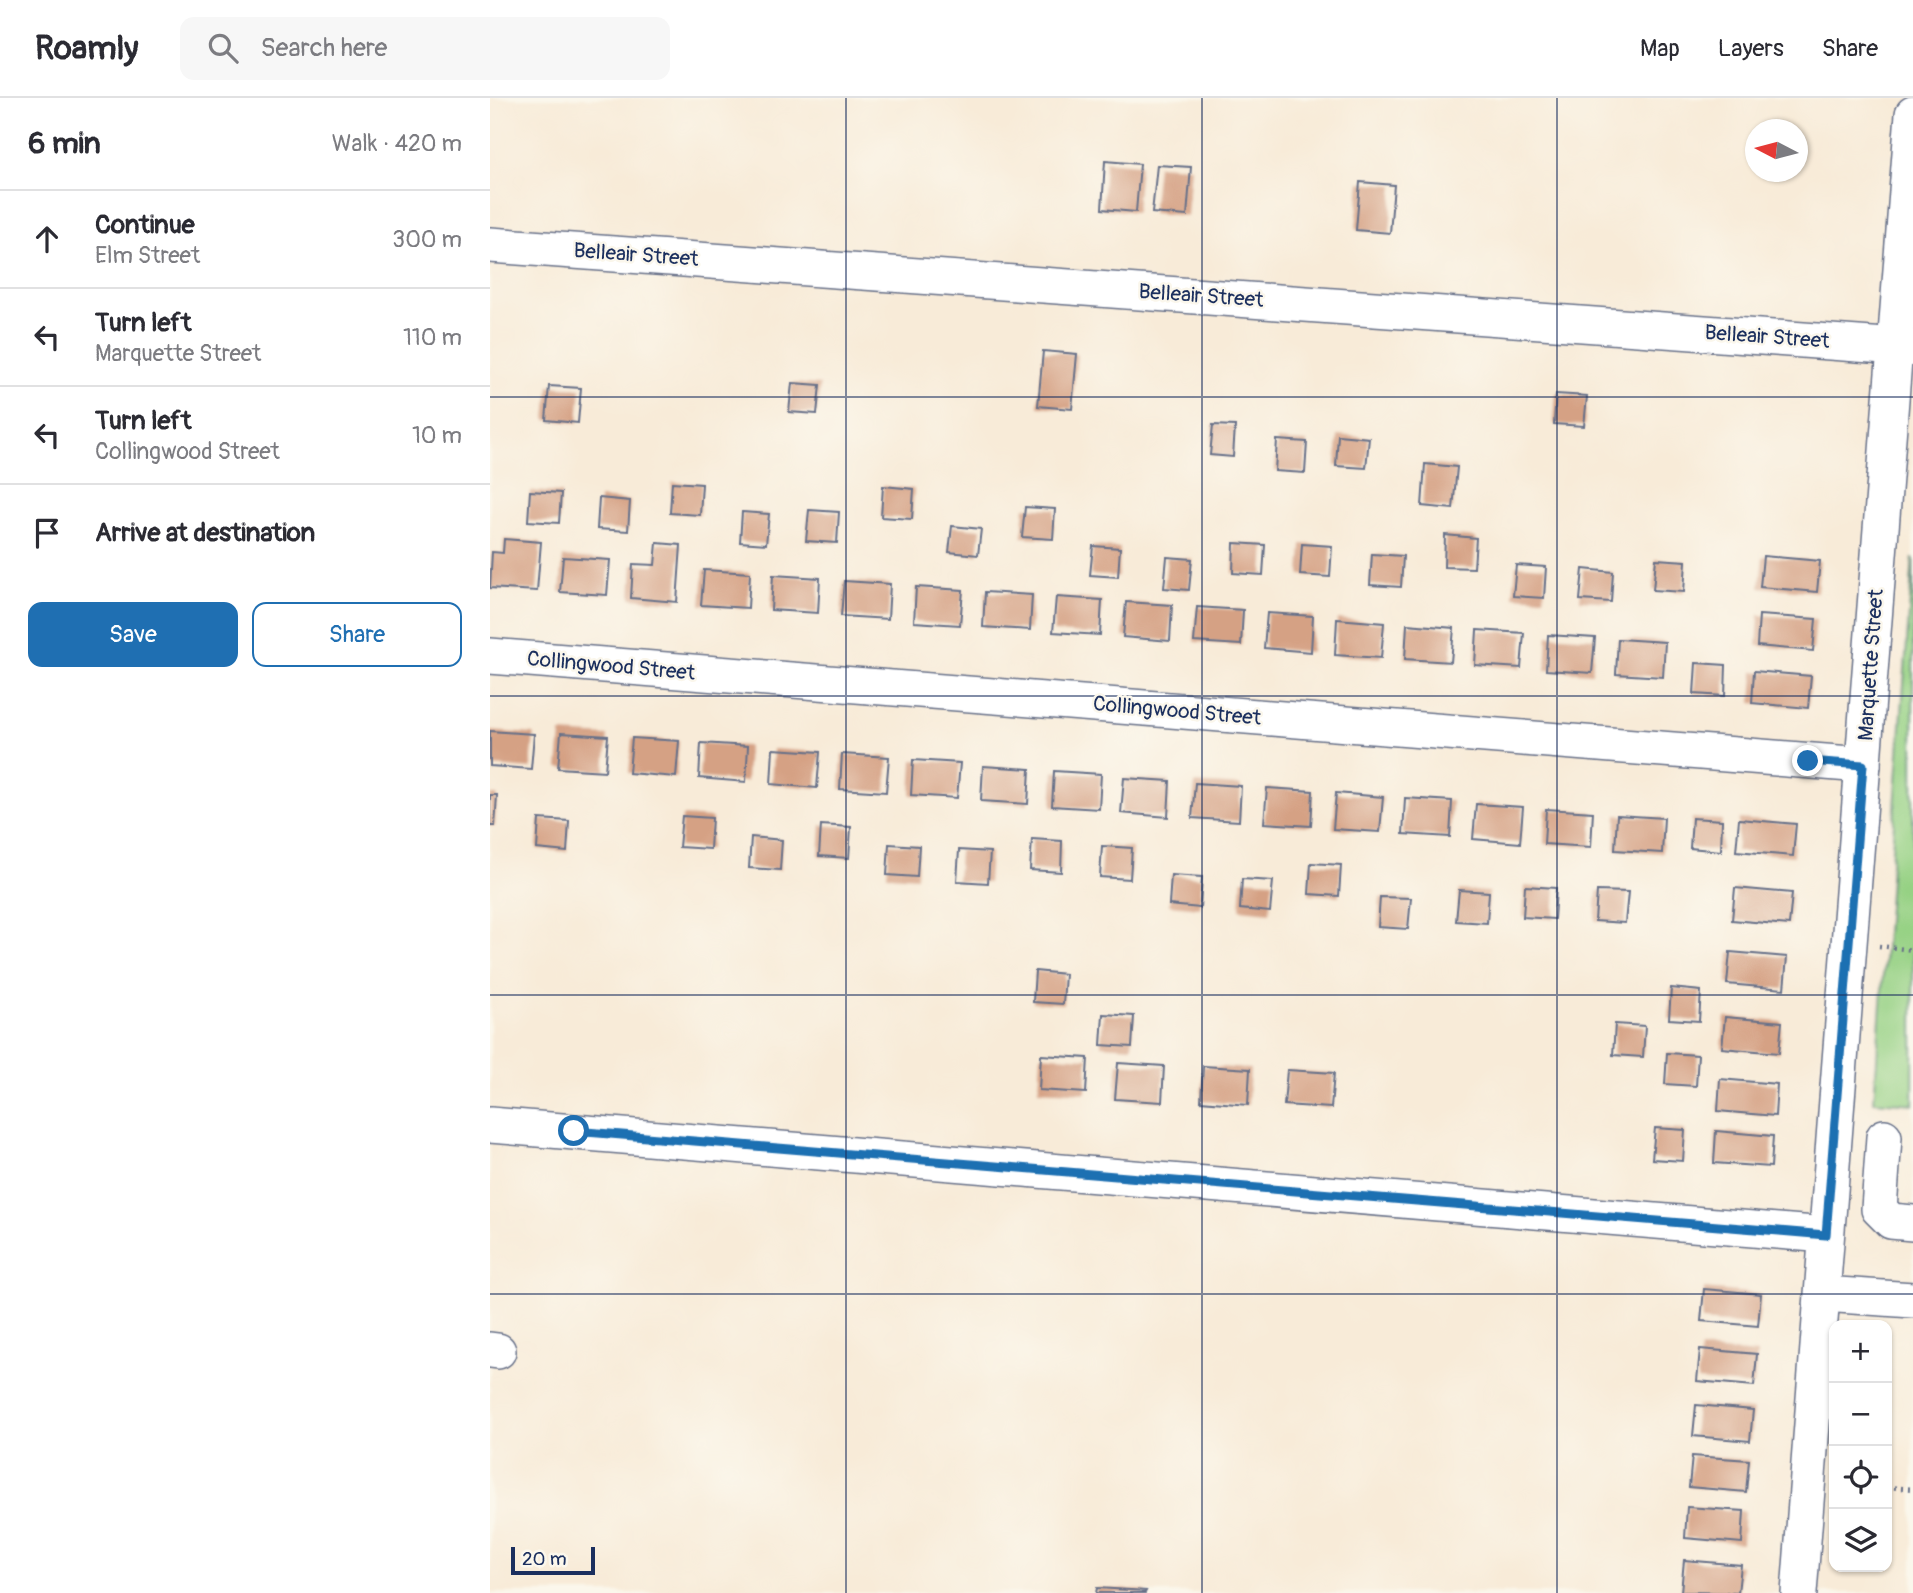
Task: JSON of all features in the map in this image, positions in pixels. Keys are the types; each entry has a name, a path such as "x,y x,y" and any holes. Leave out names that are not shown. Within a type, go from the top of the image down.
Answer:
{"street":[{"name":"Marquette Street","path":"1799,1593 1863,765 1898,512 1913,114"},
{"name":"Belleair Street","path":"490,244 1904,347"},
{"name":"Collingwood Street","path":"490,656 1863,765"},
{"path":"490,1125 1826,1235"},
{"path":"1835,1135 1898,1139 1879,1209 1891,1221 1913,1223"},
{"path":"1823,1294 1913,1300"}],"path":[{"path":"1877,946 1913,950"},
{"path":"1892,1487 1913,1489"}],"green space":[{"path":"1913,558 1913,1104 1874,1101"}],"building":[{"path":"1105,161 1140,164 1136,212 1102,209"},
{"path":"1157,165 1191,167 1187,216 1152,213"},
{"path":"1360,182 1394,185 1390,233 1356,230"},
{"path":"1043,351 1077,354 1072,409 1038,406"},
{"path":"792,383 820,385 817,414 789,412"},
{"path":"549,386 581,388 578,423 546,420"},
{"path":"1556,394 1587,396 1584,426 1554,424"},
{"path":"1213,425 1235,426 1233,457 1210,455"},
{"path":"1338,435 1369,438 1366,468 1336,466"},
{"path":"1277,440 1307,442 1305,473 1275,471"},
{"path":"1425,464 1457,467 1453,509 1422,506"},
{"path":"672,482 702,484 700,515 670,513"},
{"path":"883,486 914,489 912,519 881,517"},
{"path":"530,491 561,493 559,523 528,521"},
{"path":"599,498 630,501 628,531 597,529"},
{"path":"1025,507 1055,509 1053,539 1022,537"},
{"path":"809,510 839,512 837,543 806,541"},
{"path":"742,512 769,514 766,544 740,542"},
{"path":"952,526 981,529 978,555 949,552"},
{"path":"1445,535 1476,538 1474,568 1444,567"},
{"path":"504,539 541,542 537,591 490,588 492,552 503,553"},
{"path":"657,543 681,545 677,602 631,598 633,564 655,565"},
{"path":"1234,543 1265,545 1263,575 1233,573"},
{"path":"1302,544 1332,546 1330,577 1300,575"},
{"path":"1093,546 1120,548 1118,577 1090,575"},
{"path":"1372,554 1403,556 1401,587 1370,585"},
{"path":"1763,556 1820,561 1817,592 1760,587"},
{"path":"563,557 610,560 607,595 560,592"},
{"path":"1167,557 1192,559 1189,590 1164,588"},
{"path":"1656,559 1686,561 1684,592 1653,590"},
{"path":"1516,565 1546,567 1544,598 1513,596"},
{"path":"1583,569 1613,572 1611,602 1580,600"},
{"path":"704,570 750,573 748,608 701,605"},
{"path":"773,575 820,578 818,613 771,610"},
{"path":"844,581 890,584 888,619 841,616"},
{"path":"916,587 963,590 960,625 914,622"},
{"path":"985,592 1032,595 1030,630 983,627"},
{"path":"1056,597 1102,600 1100,635 1053,632"},
{"path":"1126,602 1172,605 1170,641 1123,637"},
{"path":"1197,607 1243,610 1241,645 1194,642"},
{"path":"1267,613 1313,616 1311,652 1264,648"},
{"path":"1759,615 1816,619 1813,651 1757,646"},
{"path":"1337,619 1384,623 1381,658 1335,655"},
{"path":"1407,624 1454,628 1451,662 1405,659"},
{"path":"1477,630 1524,633 1521,668 1475,665"},
{"path":"1548,635 1595,638 1592,673 1546,670"},
{"path":"1618,639 1665,642 1663,677 1616,674"},
{"path":"1696,663 1726,665 1725,696 1694,694"},
{"path":"1754,671 1811,676 1808,708 1752,703"},
{"path":"490,731 534,734 531,769 490,766"},
{"path":"561,733 608,736 605,771 558,768"},
{"path":"632,738 679,741 676,777 629,773"},
{"path":"701,743 748,746 746,782 699,778"},
{"path":"773,749 820,752 817,788 771,784"},
{"path":"842,754 889,757 886,792 840,789"},
{"path":"913,760 960,763 957,798 911,795"},
{"path":"983,766 1030,769 1028,804 981,801"},
{"path":"1054,771 1101,774 1099,809 1052,806"},
{"path":"1124,778 1170,781 1168,817 1121,813"},
{"path":"1195,783 1241,786 1239,821 1192,818"},
{"path":"1267,788 1313,791 1311,826 1264,823"},
{"path":"1336,793 1383,797 1380,832 1333,829"},
{"path":"490,795 497,795 495,826 490,826"},
{"path":"1405,798 1452,801 1450,837 1403,834"},
{"path":"1476,804 1523,807 1520,843 1473,839"},
{"path":"1546,809 1593,812 1591,847 1544,844"},
{"path":"1617,815 1664,818 1662,853 1615,850"},
{"path":"682,816 712,818 710,849 679,847"},
{"path":"1692,818 1722,820 1721,851 1690,848"},
{"path":"539,819 569,821 567,852 537,849"},
{"path":"1739,819 1796,824 1793,856 1736,851"},
{"path":"821,825 851,827 849,858 819,856"},
{"path":"751,837 782,840 780,870 749,868"},
{"path":"1032,839 1062,841 1061,872 1030,870"},
{"path":"889,844 919,846 917,877 887,875"},
{"path":"1102,846 1132,848 1130,879 1100,877"},
{"path":"959,850 990,852 988,883 957,881"},
{"path":"1311,863 1341,865 1339,896 1309,894"},
{"path":"1171,875 1202,877 1200,908 1169,905"},
{"path":"1242,879 1273,881 1270,912 1240,909"},
{"path":"1525,886 1556,888 1554,919 1523,917"},
{"path":"1735,888 1792,893 1789,925 1732,920"},
{"path":"1459,890 1489,892 1487,923 1456,921"},
{"path":"1597,891 1628,892 1625,923 1595,921"},
{"path":"1380,897 1411,898 1408,929 1378,927"},
{"path":"1730,952 1787,957 1784,989 1727,984"},
{"path":"1035,971 1065,974 1063,1004 1033,1002"},
{"path":"1671,988 1701,991 1699,1021 1669,1019"},
{"path":"1103,1014 1134,1016 1132,1047 1101,1045"},
{"path":"1725,1017 1782,1022 1779,1053 1722,1048"},
{"path":"1615,1024 1645,1026 1643,1057 1613,1055"},
{"path":"1667,1053 1698,1055 1696,1086 1665,1084"},
{"path":"1041,1055 1088,1058 1086,1093 1039,1090"},
{"path":"1118,1063 1164,1066 1162,1102 1115,1099"},
{"path":"1203,1066 1250,1069 1248,1105 1201,1101"},
{"path":"1287,1070 1334,1073 1331,1108 1284,1105"},
{"path":"1720,1079 1777,1084 1775,1116 1718,1111"},
{"path":"1655,1128 1685,1130 1683,1161 1652,1159"},
{"path":"1716,1131 1773,1136 1771,1167 1714,1163"},
{"path":"1704,1289 1761,1294 1758,1326 1701,1321"},
{"path":"1700,1349 1757,1354 1754,1386 1697,1381"},
{"path":"1696,1405 1753,1410 1750,1441 1693,1436"},
{"path":"1692,1456 1749,1460 1746,1492 1689,1487"},
{"path":"1687,1507 1744,1511 1742,1543 1685,1538"},
{"path":"1684,1560 1741,1565 1738,1593 1681,1592"},
{"path":"1097,1588 1146,1591 1096,1593"}],"route":[{"path":"574,1131 1826,1235 1863,765 1808,761"}]}
